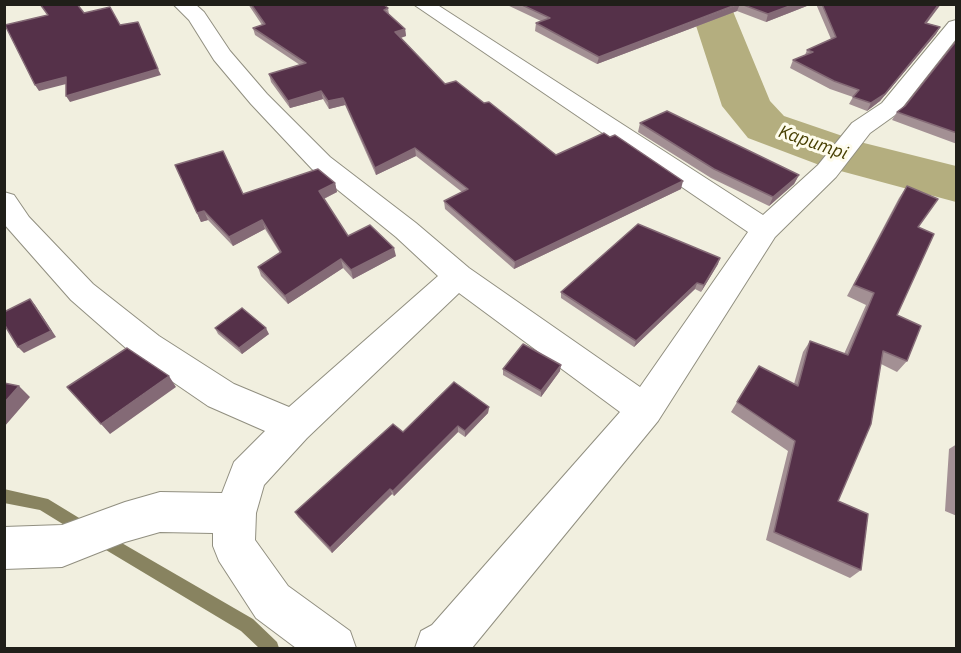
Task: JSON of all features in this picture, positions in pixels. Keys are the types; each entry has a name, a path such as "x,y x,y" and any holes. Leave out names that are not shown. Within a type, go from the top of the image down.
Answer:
{"street":[{"path":"182,4 197,16 222,55 259,99 321,163 406,230 458,276 645,411"},
{"path":"422,4 765,230"},
{"path":"438,648 448,641 645,411 765,230 828,171 861,128 890,108 957,26"},
{"path":"4,201 19,224 82,292 147,346 221,395 294,426"},
{"path":"333,648 272,602 234,546 235,513 248,476 294,426 458,276"},
{"path":"4,548 62,546 125,522 160,512 235,513"}],"building":[{"path":"40,4 77,4 84,13 110,7 120,25 138,22 158,69 66,96 66,77 35,85 5,25 48,15"},
{"path":"251,4 383,4 388,8 384,10 405,29 395,32 445,84 456,81 484,103 489,102 556,155 604,133 610,137 615,135 683,181 515,262 444,201 468,189 415,148 375,168 343,98 328,101 321,91 288,101 269,74 306,63 253,28 265,24"},
{"path":"520,4 738,4 599,57 536,23 550,18"},
{"path":"741,4 795,4 768,14"},
{"path":"822,4 939,4 925,23 940,27 885,94 871,103 853,97 859,90 834,81 793,60 813,52 807,50 836,37"},
{"path":"957,40 957,133 897,112 905,106"},
{"path":"667,111 799,175 773,197 714,169 640,123"},
{"path":"223,151 243,194 318,169 335,183 319,191 348,236 370,225 394,248 351,270 341,259 285,296 258,267 281,252 262,220 229,237 204,211 197,213 175,165"},
{"path":"907,186 938,199 918,227 934,234 897,315 921,326 907,361 883,351 871,424 838,501 868,514 861,570 774,532 795,441 737,402 759,366 798,386 810,341 848,355 874,293 854,285"},
{"path":"638,224 720,258 704,285 697,283 636,341 561,292"},
{"path":"30,299 51,331 18,347 4,324 4,312"},
{"path":"242,308 266,328 239,348 215,328"},
{"path":"523,344 561,365 541,391 503,369"},
{"path":"127,348 169,376 101,424 67,387"},
{"path":"454,382 489,407 465,431 458,426 393,491 390,489 330,548 295,512 393,424 403,432"},
{"path":"4,383 19,386 4,403"}],"waterway":[{"name":"Kapumpi","path":"709,4 747,106 766,127 841,154 956,184"},
{"path":"4,496 43,504 84,529"},
{"path":"101,539 247,625 271,648"}]}
